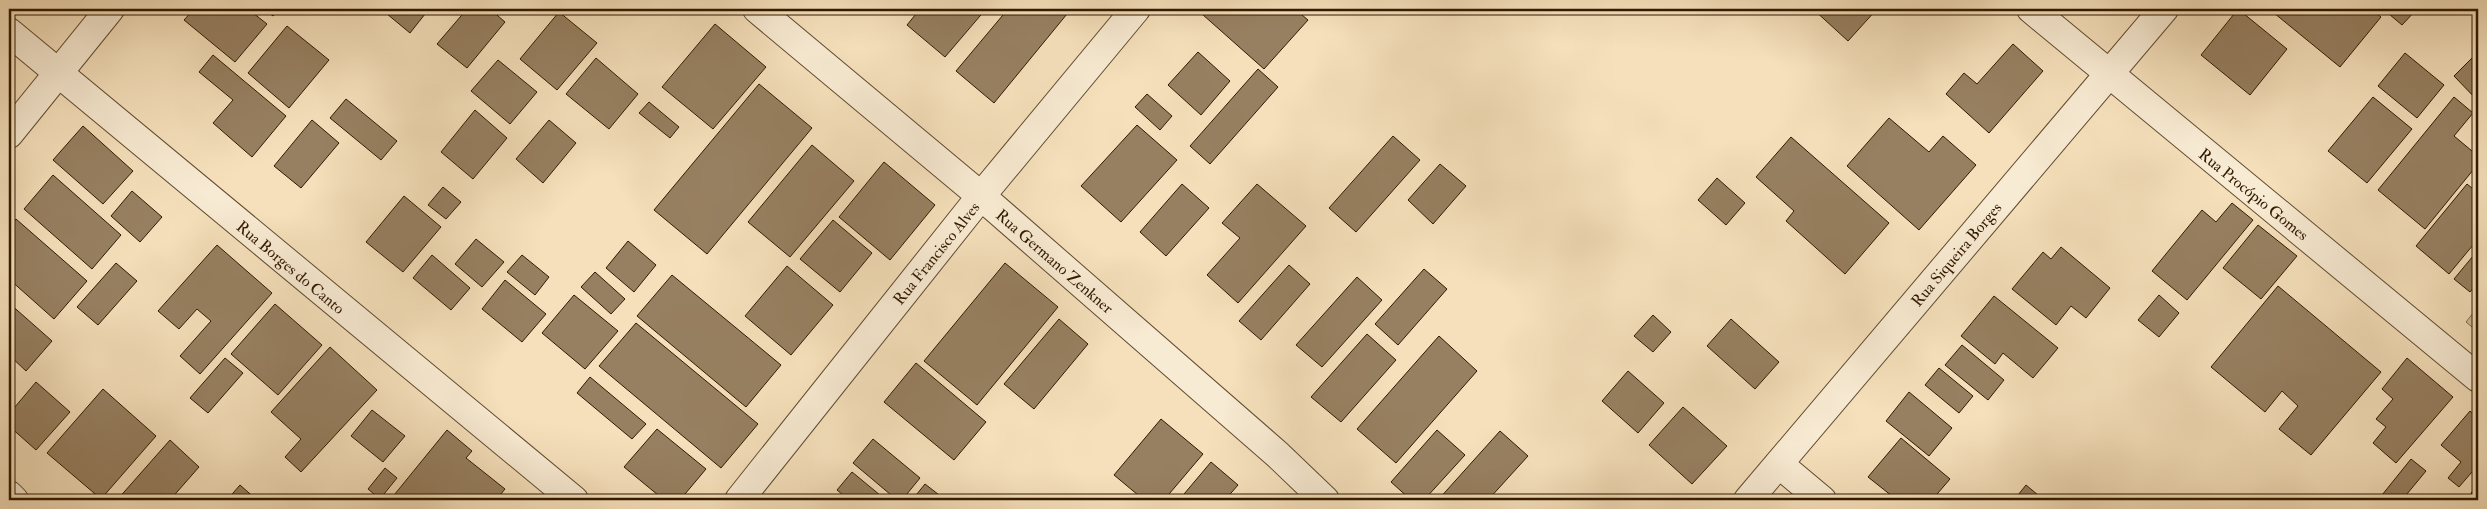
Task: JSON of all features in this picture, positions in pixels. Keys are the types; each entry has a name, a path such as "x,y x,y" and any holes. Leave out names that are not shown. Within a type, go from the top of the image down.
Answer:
{"street":[{"path":"9,134 110,9"},
{"name":"Rua Germano Zenkner","path":"757,9 981,196 1278,455 1325,500"},
{"name":"Rua Francisco Alves","path":"739,500 981,196 1136,9"},
{"name":"Rua Procópio Gomes","path":"2031,9 2478,378"},
{"name":"Rua Siqueira Borges","path":"1748,500 2164,9"},
{"name":"Rua Borges do Canto","path":"9,32 574,500"},
{"path":"1779,464 1822,500"},
{"path":"9,495 14,500"}],"shaded area":[{"path":"2478,307 2478,332 2466,322"}],"building":[{"path":"194,9 248,9 267,24 235,62 184,20"},
{"path":"264,9 279,9 273,16"},
{"path":"381,9 429,9 410,33"},
{"path":"467,9 490,9 505,22 467,68 437,44"},
{"path":"920,9 986,9 945,57 907,25"},
{"path":"1008,9 1060,9 1067,14 994,103 956,71"},
{"path":"1206,9 1295,9 1308,20 1264,69 1202,14"},
{"path":"1813,9 1877,9 1848,41"},
{"path":"2238,9 2287,49 2250,95 2201,55"},
{"path":"2278,9 2371,9 2381,17 2340,67 2274,13"},
{"path":"2383,9 2417,9 2402,25"},
{"path":"559,12 597,43 557,90 520,59"},
{"path":"715,24 766,67 713,129 662,87"},
{"path":"287,26 329,60 289,108 248,73"},
{"path":"2013,44 2043,71 1989,133 1946,94 1964,73 1977,84"},
{"path":"1198,52 1230,81 1201,115 1168,85"},
{"path":"2478,52 2478,101 2454,76"},
{"path":"2405,53 2444,85 2417,118 2378,86"},
{"path":"213,55 286,116 252,157 213,123 233,100 199,72"},
{"path":"596,58 638,94 609,129 566,94"},
{"path":"498,60 537,92 510,124 471,91"},
{"path":"1258,69 1278,87 1210,164 1190,146"},
{"path":"759,84 812,128 707,254 654,210"},
{"path":"1147,94 1172,116 1160,130 1135,107"},
{"path":"2373,97 2412,129 2367,183 2328,151"},
{"path":"2454,97 2473,113 2454,136 2478,156 2478,164 2425,229 2378,190"},
{"path":"346,99 397,141 381,160 330,118"},
{"path":"649,102 679,127 670,138 639,113"},
{"path":"475,110 507,138 473,179 441,152"},
{"path":"1889,118 1929,152 1943,136 1976,165 1919,230 1847,166"},
{"path":"312,120 339,143 301,188 274,166"},
{"path":"549,120 576,143 543,183 516,159"},
{"path":"1137,125 1177,160 1121,222 1081,186"},
{"path":"83,126 133,171 103,204 53,160"},
{"path":"1393,136 1420,160 1356,232 1329,208"},
{"path":"1791,137 1889,223 1845,274 1786,221 1794,211 1756,177"},
{"path":"812,145 854,181 790,257 748,222"},
{"path":"884,162 935,205 890,260 839,217"},
{"path":"1440,164 1466,186 1433,224 1408,200"},
{"path":"53,175 121,235 92,269 24,209"},
{"path":"1717,178 1745,203 1726,225 1698,200"},
{"path":"1182,184 1209,208 1166,256 1140,232"},
{"path":"1257,184 1306,226 1238,303 1207,275 1240,238 1222,223"},
{"path":"2467,184 2478,193 2478,239 2449,274 2416,246"},
{"path":"443,187 461,202 446,219 428,205"},
{"path":"132,191 162,217 140,242 111,216"},
{"path":"404,196 441,227 403,272 366,242"},
{"path":"2232,203 2253,220 2187,300 2152,271 2202,210 2216,222"},
{"path":"16,219 87,281 54,319 9,279 9,227"},
{"path":"833,220 872,253 840,292 800,259"},
{"path":"2258,225 2297,256 2261,299 2223,268"},
{"path":"476,239 504,262 482,287 455,264"},
{"path":"628,241 656,265 634,292 606,268"},
{"path":"217,245 272,293 200,374 180,356 211,321 197,309 179,329 158,311"},
{"path":"2061,247 2110,288 2086,318 2071,306 2056,325 2012,289 2043,252 2051,259"},
{"path":"2478,250 2478,282 2470,292 2454,279"},
{"path":"432,255 470,288 451,310 413,278"},
{"path":"522,255 549,277 535,295 507,272"},
{"path":"116,263 137,281 98,325 77,307"},
{"path":"1005,263 1058,307 977,405 924,361"},
{"path":"1289,265 1310,284 1261,340 1239,321"},
{"path":"787,266 833,305 791,355 745,316"},
{"path":"1424,269 1447,289 1398,345 1375,324"},
{"path":"595,272 625,299 611,314 581,287"},
{"path":"672,275 781,365 746,407 637,316"},
{"path":"1357,277 1382,300 1322,367 1296,345"},
{"path":"505,280 546,314 522,342 482,309"},
{"path":"2278,286 2381,372 2311,455 2279,429 2298,406 2282,391 2265,412 2211,367"},
{"path":"574,295 618,331 585,369 542,333"},
{"path":"2159,295 2179,313 2159,337 2138,320"},
{"path":"1994,296 2058,348 2033,378 2003,353 1995,364 1961,336"},
{"path":"9,303 52,341 26,371 9,355"},
{"path":"275,304 322,345 278,395 231,354"},
{"path":"1653,315 1671,332 1653,352 1634,336"},
{"path":"1059,319 1088,344 1034,409 1004,384"},
{"path":"1731,319 1779,362 1755,389 1707,346"},
{"path":"636,323 758,424 721,468 599,366"},
{"path":"1367,334 1396,360 1341,422 1311,397"},
{"path":"1439,336 1477,371 1396,463 1357,429"},
{"path":"1962,345 2004,380 1988,400 1945,365"},
{"path":"330,347 377,390 301,472 285,457 301,439 271,412"},
{"path":"225,358 243,373 208,413 190,398"},
{"path":"2407,358 2453,397 2396,463 2373,443 2386,427 2376,419 2393,399 2382,389"},
{"path":"916,363 986,422 954,460 884,402"},
{"path":"1939,368 1973,396 1959,413 1925,385"},
{"path":"1628,371 1664,403 1638,433 1602,401"},
{"path":"590,377 646,424 632,439 577,393"},
{"path":"36,382 70,412 36,450 9,426 9,414"},
{"path":"103,389 156,436 101,499 47,453"},
{"path":"1909,392 1952,428 1929,456 1886,421"},
{"path":"1683,407 1727,446 1692,484 1649,445"},
{"path":"372,410 405,436 383,462 351,436"},
{"path":"2470,411 2478,418 2478,465 2459,487 2448,478 2461,462 2441,445"},
{"path":"1161,419 1203,454 1164,500 1144,500 1114,475"},
{"path":"657,429 706,469 680,500 664,500 624,467"},
{"path":"447,430 472,451 466,458 505,489 496,500 390,500"},
{"path":"1437,430 1465,455 1424,500 1411,500 1391,482"},
{"path":"1500,431 1528,456 1488,500 1438,500"},
{"path":"1901,438 1950,479 1932,500 1897,500 1868,477"},
{"path":"873,439 920,478 902,500 897,500 853,463"},
{"path":"170,440 199,467 170,500 117,500"},
{"path":"2411,459 2426,471 2402,500 2378,500"},
{"path":"1211,462 1238,485 1225,500 1179,500"},
{"path":"385,468 397,478 380,499 368,489"},
{"path":"852,472 886,500 849,500 837,490"},
{"path":"925,484 943,498 941,500 912,500"},
{"path":"240,485 257,500 227,500"},
{"path":"2026,485 2044,500 2014,500"},
{"path":"2478,485 2478,499 2471,493"}]}
